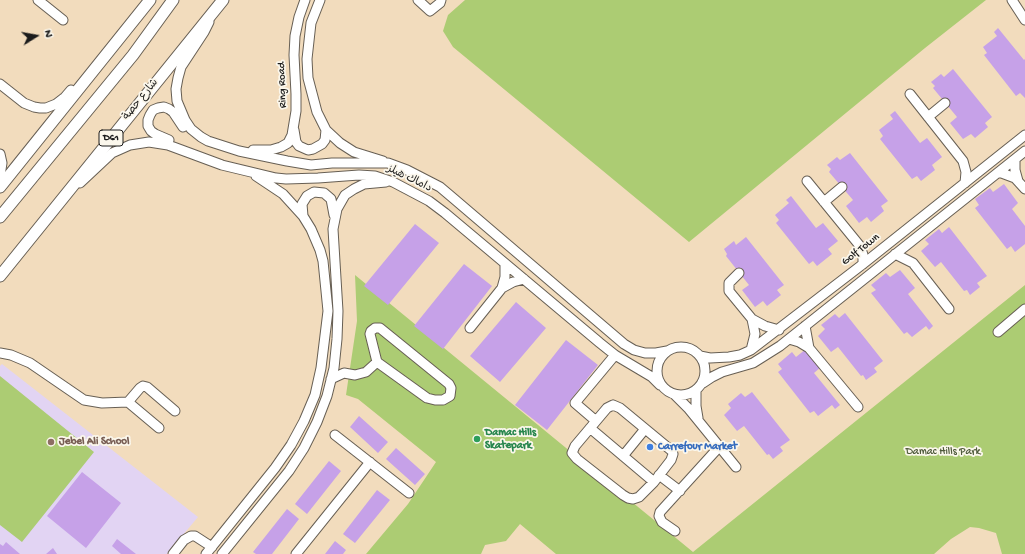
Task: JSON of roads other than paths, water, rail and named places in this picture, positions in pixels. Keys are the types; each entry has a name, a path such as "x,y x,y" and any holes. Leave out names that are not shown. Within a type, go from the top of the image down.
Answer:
{"main road":[{"path":"0,187 150,0"},
{"path":"0,217 133,55 173,0"},
{"name":"شارع حصة","path":"0,276 223,0"}],"street":[{"path":"38,0 63,20"},
{"name":"Ring Road","path":"240,150 271,150 288,143 292,135 296,110 294,55 295,36 298,17 305,0"},
{"path":"320,0 311,23 307,59 308,78 316,112 326,130 340,143 354,152 388,163"},
{"path":"419,0 430,12 440,3 441,0"},
{"path":"1012,0 1025,20"},
{"name":"داماك هيلز","path":"209,17 207,27 181,68 176,89 177,101 185,120 191,129 201,137 218,144 277,160 311,164 332,162 388,163 407,170 440,188 624,344 634,350 645,353 667,351"},
{"path":"0,84 29,105 40,108 51,106 61,101 90,66 108,52"},
{"path":"910,94 963,161 966,172 965,183"},
{"path":"928,117 945,103"},
{"path":"192,154 151,131 148,126 150,115 153,110 158,108 164,107 169,109 189,132 201,137"},
{"path":"293,127 296,142 299,146 308,150 314,149 322,144 325,140 326,130"},
{"name":"Golf Town","path":"700,356 710,358 729,357 740,355 751,350 779,330 1025,135"},
{"name":"داماك هيلز","path":"61,200 112,153 130,144 139,142 158,142 222,165 286,179 359,175 375,176 393,182 428,201 615,355 652,377 660,385"},
{"path":"675,395 683,396 690,394 696,391 703,383 722,372 753,363 789,339 1025,151"},
{"path":"0,154 2,163 0,176"},
{"path":"1015,159 1015,170 1018,181"},
{"path":"963,161 983,168"},
{"path":"173,554 184,540 191,536 195,536 209,551 275,468 291,445 304,421 315,395 321,368 328,311 323,261 311,229 303,216 283,194 250,172"},
{"path":"999,172 1007,174 1018,181 1025,190"},
{"path":"807,181 860,246 863,254 863,264"},
{"path":"222,554 289,471 304,448 317,422 327,396 332,379 338,340 338,311 333,248 335,216 345,195 354,189 364,184 393,182"},
{"path":"824,202 842,187"},
{"path":"303,216 302,204 307,196 314,192 324,193 331,198 335,216"},
{"path":"908,244 913,263 949,309"},
{"path":"860,246 880,250"},
{"path":"896,254 913,263"},
{"path":"502,288 506,264"},
{"path":"739,273 730,281 728,288 752,318 765,326 779,330"},
{"path":"470,328 502,288 513,282 524,280"},
{"path":"998,332 1025,310"},
{"path":"751,350 755,334 752,318"},
{"path":"805,326 809,348"},
{"path":"332,379 344,373 354,375 371,369 376,362 370,334 375,328 380,328 449,384 451,388 450,396 443,400 427,398 376,362"},
{"path":"789,339 799,342 809,348 858,407"},
{"path":"703,383 705,376 704,362 696,352 684,347 678,347 667,351 660,358 657,367 657,376 660,385 675,395 688,408 736,467"},
{"path":"0,353 11,355 25,361 84,400 102,403 128,402 159,428"},
{"path":"615,355 575,403 623,456 656,478 680,491"},
{"path":"335,361 344,373"},
{"path":"128,402 140,388 147,387 175,411"},
{"path":"696,391 696,406 699,422"},
{"path":"613,405 620,408 645,429 672,451 673,454 671,460 656,478 639,497 633,499 628,498 574,457 572,453 573,449 609,406 613,405"},
{"path":"623,456 645,429"},
{"path":"335,435 409,493"},
{"path":"672,529 662,522 659,516 660,512 719,447"},
{"path":"296,554 370,462"}],"place":[{"name":"Damac Hills Skatepark","path":"477,439"},
{"name":"Jebel Ali School","path":"51,442"},
{"name":"Carrefour Market","path":"650,447"}],"park label":[{"name":"Damac Hills Park","path":"943,452"}]}
